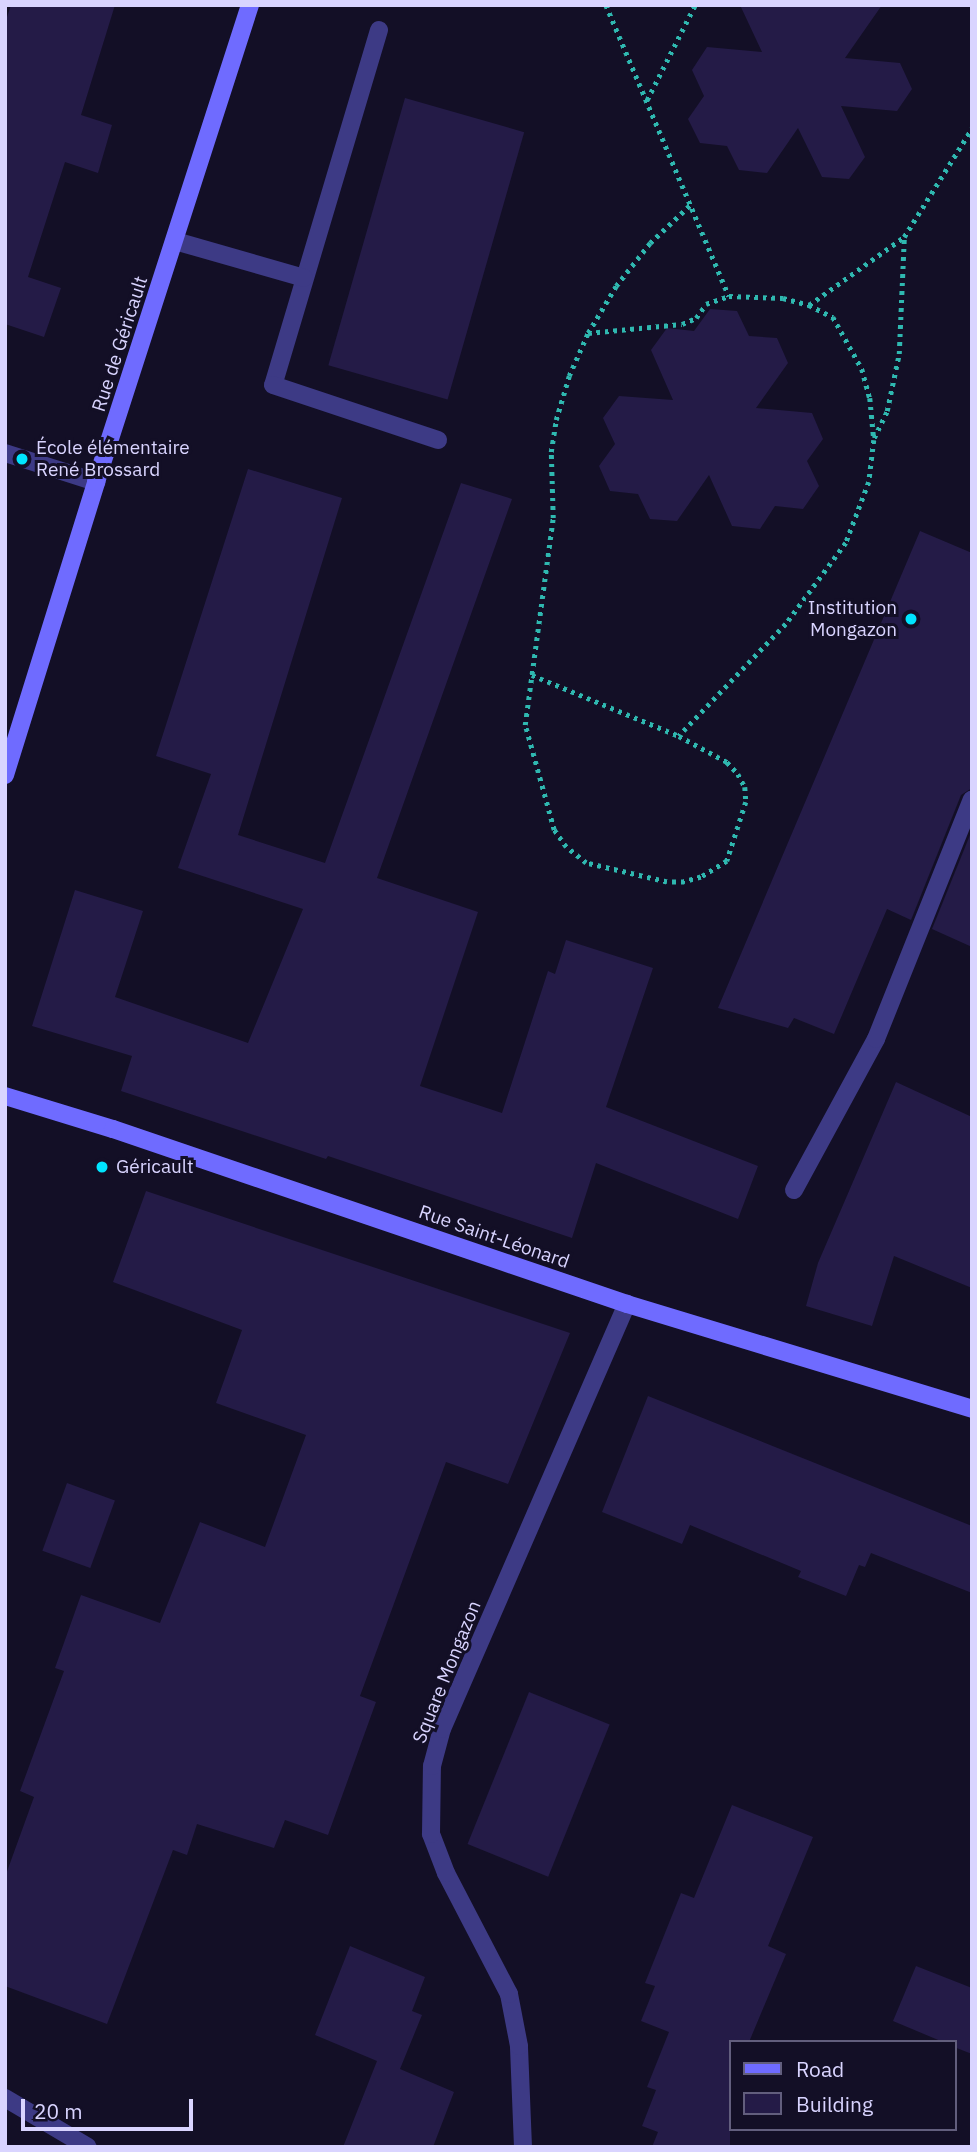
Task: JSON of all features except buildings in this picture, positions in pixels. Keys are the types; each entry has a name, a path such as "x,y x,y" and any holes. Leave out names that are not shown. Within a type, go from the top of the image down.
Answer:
{"street":[{"name":"Rue de Géricault","path":"5,775 96,482 250,5"},
{"path":"379,30 273,385 439,440"},
{"path":"175,241 304,278"},
{"path":"5,453 96,482"},
{"path":"794,1190 876,1039 972,799"},
{"name":"Rue Saint-Léonard","path":"5,1096 113,1129 627,1304 972,1409"},
{"name":"Square Mongazon","path":"523,2147 519,2046 509,1994 446,1872 431,1834 432,1766 442,1729 627,1304"},
{"path":"5,2098 88,2147"}],"path":[{"path":"606,5 729,296"},
{"path":"646,100 695,5"},
{"path":"809,305 904,237 972,128"},
{"path":"532,675 679,736 727,762 745,787 746,802 727,861 701,877 684,882 667,882 586,863 566,847 554,830 525,725 553,518 550,485 554,430 569,376 588,333 616,286 641,253 690,205"},
{"path":"874,440 887,411 897,367 904,237"},
{"path":"588,333 682,324 696,318 706,304 729,296 756,295 809,305 833,317 862,369 870,398 874,440 869,482 846,543 786,624 679,736"}],"place":[{"name":"École élémentaire René Brossard","path":"22,459"},
{"name":"Institution Mongazon","path":"911,619"},
{"name":"Géricault","path":"102,1167"}]}
